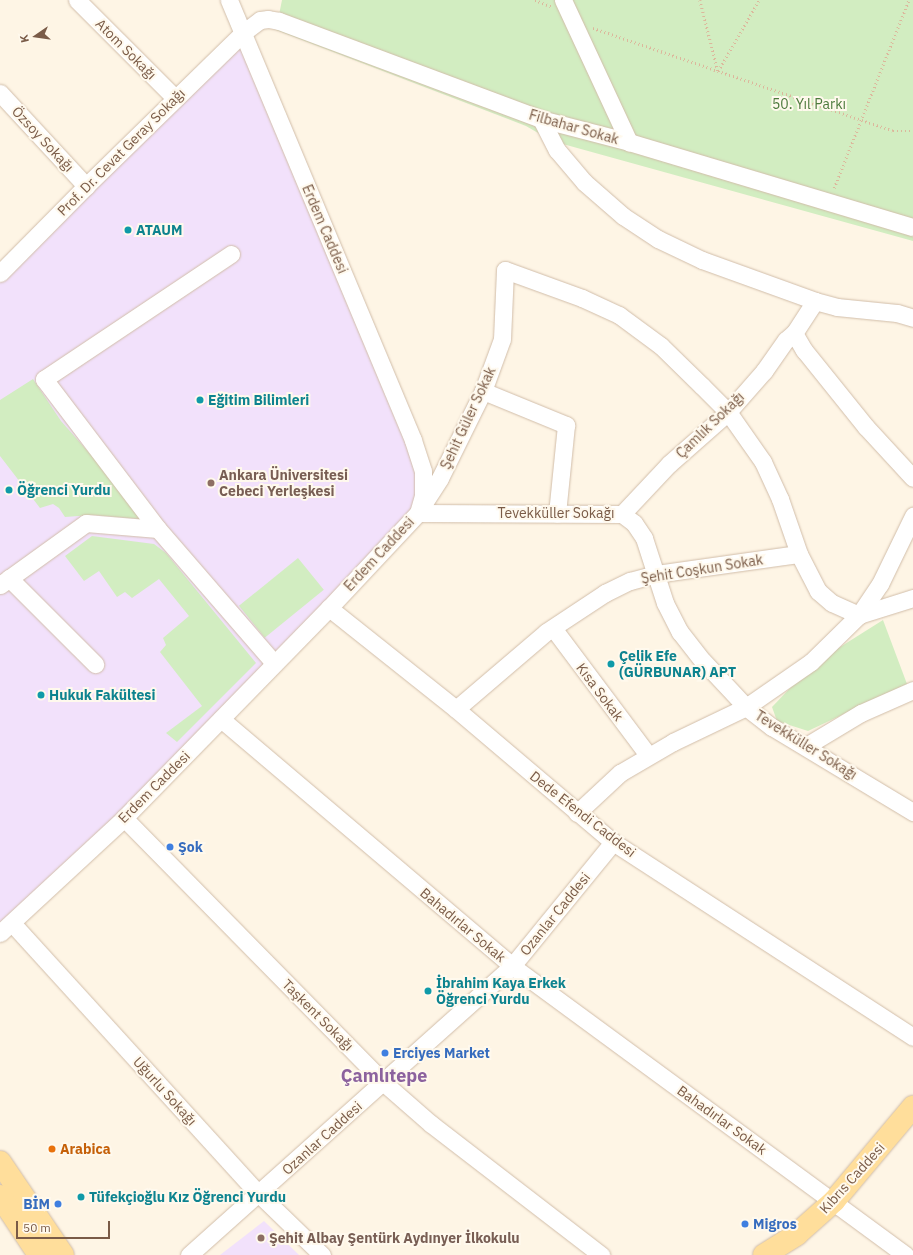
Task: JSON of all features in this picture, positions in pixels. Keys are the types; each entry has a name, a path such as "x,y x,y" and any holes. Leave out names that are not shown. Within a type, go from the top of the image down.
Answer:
{"main road":[{"name":"Kıbrıs Caddesi","path":"764,1255 797,1234 834,1201 913,1107"},
{"path":"0,1162 63,1255"},
{"path":"0,1196 39,1255"}],"street":[{"name":"Atom Sokağı","path":"77,0 175,98"},
{"name":"Erdem Caddesi","path":"6,928 124,818 418,513 422,495 423,472 413,440 244,32 229,0"},
{"path":"563,0 628,142"},
{"name":"Filbahar Sokak","path":"244,32 260,20 279,20 541,119 628,142 913,227"},
{"name":"Prof. Dr. Cevat Geray Sokağı","path":"0,273 175,98 244,32"},
{"name":"Özsoy Sokağı","path":"0,94 86,186"},
{"path":"541,119 558,150 584,182 623,216 658,239 702,260 815,301 837,307 897,313 913,318"},
{"path":"231,254 44,379 158,529 274,663"},
{"name":"Şehit Güler Sokak","path":"418,513 440,478 483,391 502,339 505,270 582,298 619,314 661,346 728,412"},
{"name":"Çamlık Sokağı","path":"622,514 669,464 728,412 764,371 786,340 794,333 815,301"},
{"path":"794,333 804,350 866,426 913,478"},
{"path":"483,391 566,425 557,514"},
{"path":"728,412 764,462 780,499 799,554 818,591 832,603 859,615 913,598"},
{"name":"Tevekküller Sokağı","path":"418,513 622,514 634,523 644,538 665,602 680,632 703,661 746,706 772,727 806,746 913,812"},
{"path":"578,813 620,773 648,755 746,706 811,662 859,615 880,584 913,516"},
{"path":"95,664 5,581 86,523 158,529"},
{"name":"Şehit Coşkun Sokak","path":"456,710 553,628 605,593 630,581 656,574 799,554"},
{"name":"Dede Efendi Caddesi","path":"328,608 456,710 613,842 913,1038"},
{"name":"Kısa Sokak","path":"553,628 648,755"},
{"path":"806,746 861,713 913,690"},
{"name":"Bahadırlar Sokak","path":"221,719 512,966 834,1201 905,1255"},
{"name":"Taşkent Sokağı","path":"124,818 384,1083 431,1124 601,1255"},
{"name":"Ozanlar Caddesi","path":"189,1255 384,1083 512,966 613,842"},
{"name":"Uğurlu Sokağı","path":"6,928 259,1194 322,1255"}],"path":[{"path":"700,0 718,71"},
{"path":"718,71 759,0"},
{"path":"828,202 909,0"},
{"path":"573,22 893,131 913,131"}],"shaded area":[{"name":"Ankara Üniversitesi Cebeci Yerleşkesi","path":"244,32 413,440 418,513 0,933 0,273"},
{"name":"Şehit Albay Şentürk Aydınyer İlkokulu","path":"264,1221 299,1255 220,1255"}],"green space":[{"name":"50. Yıl Parkı","path":"282,0 913,0 913,241 552,141 526,126 276,30"},
{"path":"33,379 61,421 107,473 140,519 92,515 65,517 59,508 53,504 40,508 0,456 0,400"},
{"path":"92,536 154,544 166,553 256,663 177,742 166,733 202,706 160,652 166,645 163,638 189,616 159,579 132,598 125,592 117,597 99,571 84,581 65,556"},
{"path":"298,558 324,590 265,638 239,606"},
{"path":"883,620 907,684 808,731 777,721 772,707 794,684 829,654"}],"place":[{"name":"ATAUM","path":"128,230"},
{"name":"Eğitim Bilimleri","path":"200,400"},
{"name":"Ankara Üniversitesi Cebeci Yerleşkesi","path":"211,483"},
{"name":"Öğrenci Yurdu","path":"9,490"},
{"name":"Çelik Efe (GÜRBUNAR) APT","path":"611,664"},
{"name":"Hukuk Fakültesi","path":"41,695"},
{"name":"Şok","path":"170,847"},
{"name":"İbrahim Kaya Erkek Öğrenci Yurdu","path":"428,991"},
{"name":"Erciyes Market","path":"385,1053"},
{"name":"Arabica","path":"52,1149"},
{"name":"Tüfekçioğlu Kız Öğrenci Yurdu","path":"81,1197"},
{"name":"BİM","path":"58,1204"},
{"name":"Migros","path":"745,1224"},
{"name":"Şehit Albay Şentürk Aydınyer İlkokulu","path":"261,1238"}],"district":[{"name":"Çamlıtepe","path":"384,1076"}]}
